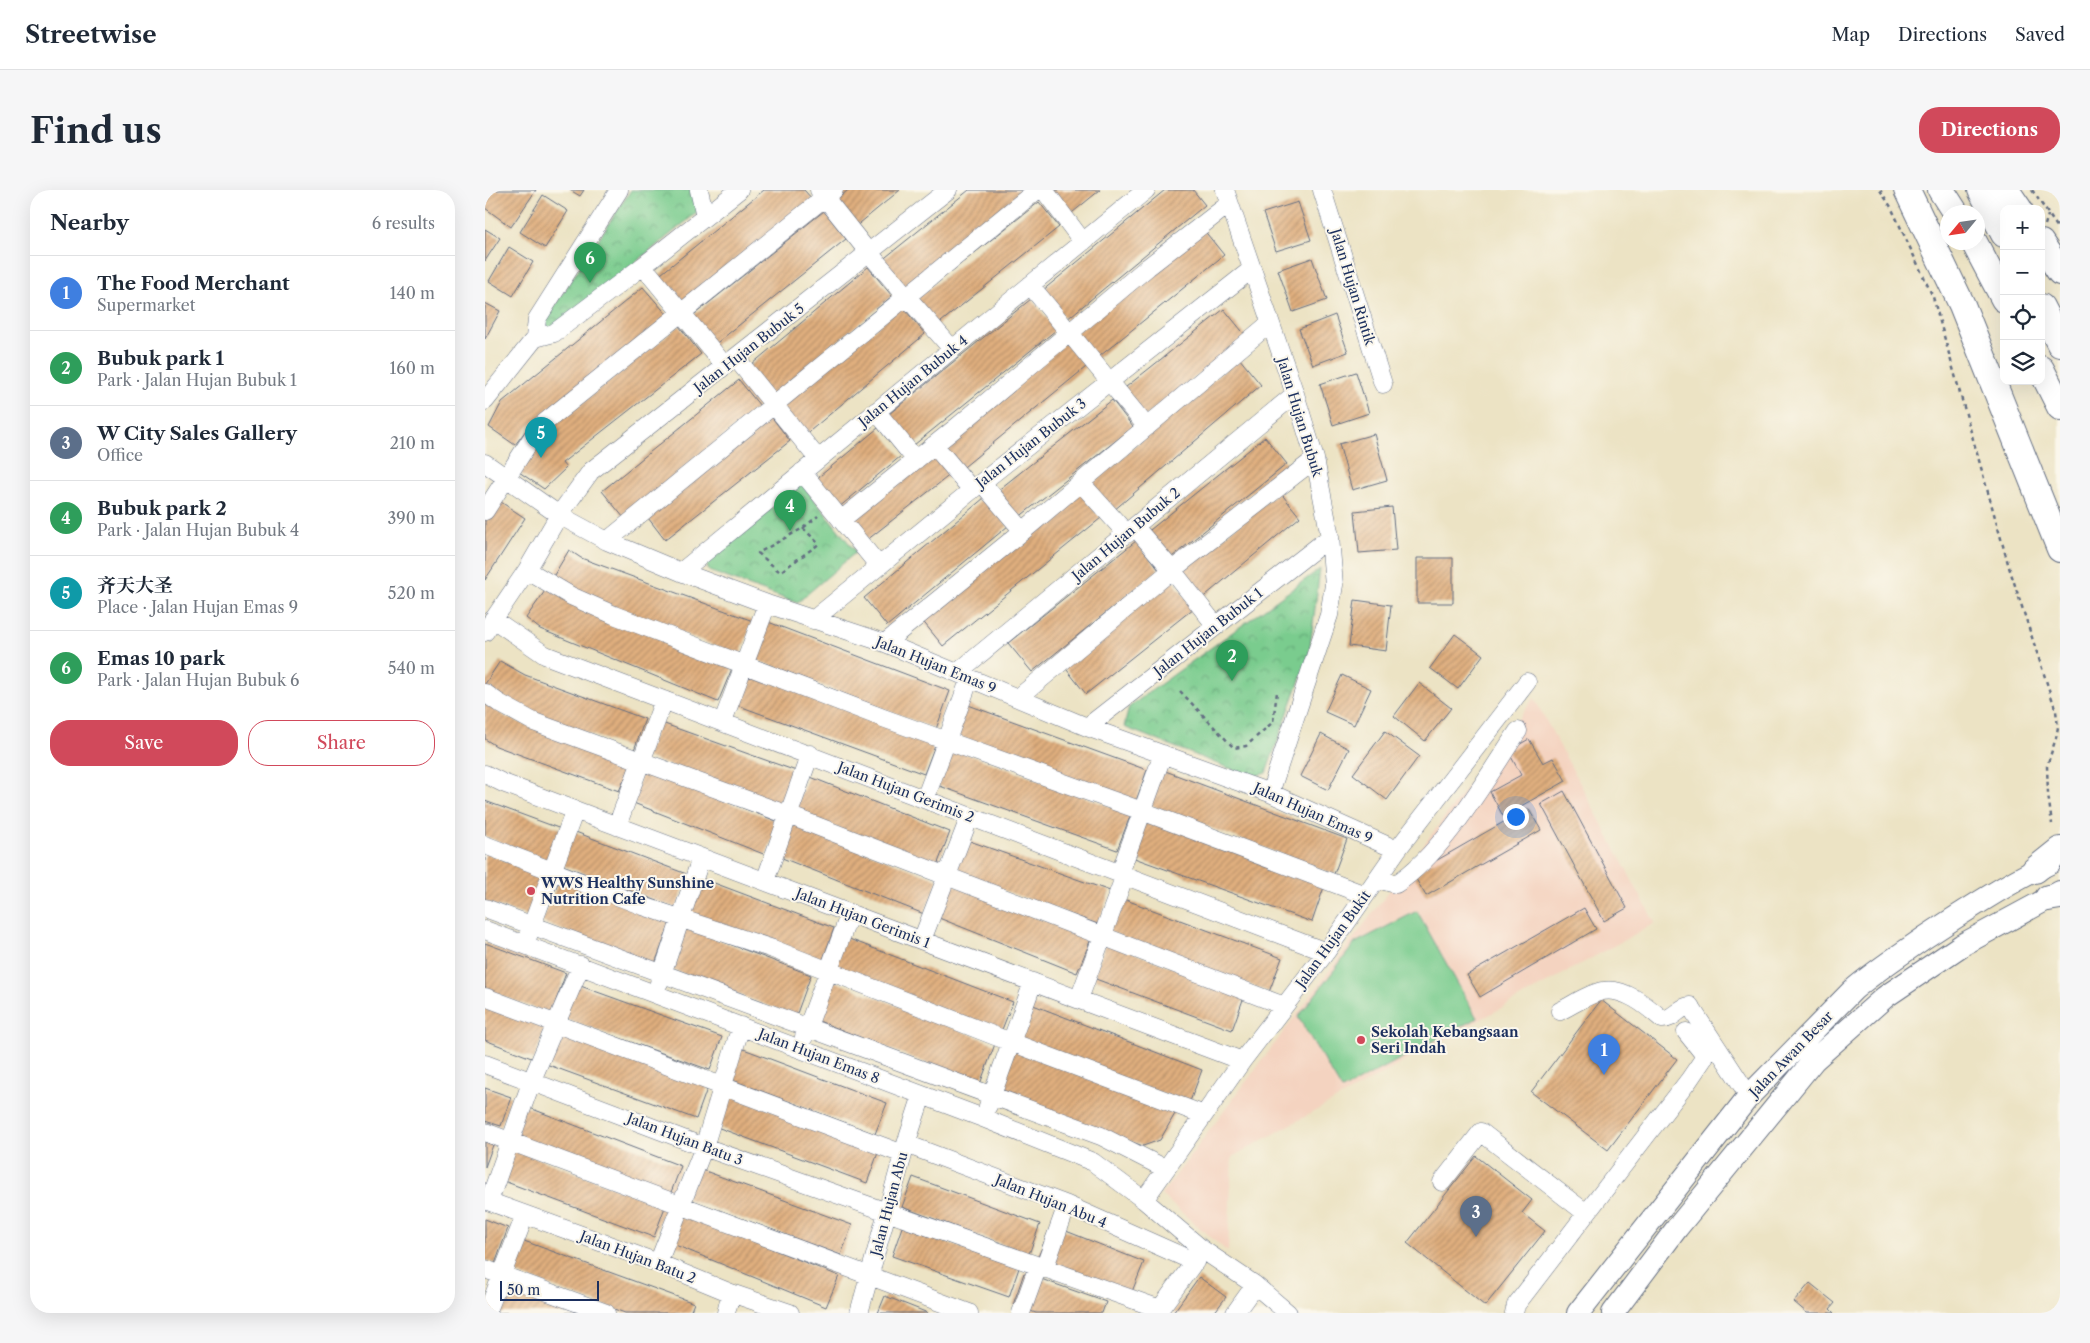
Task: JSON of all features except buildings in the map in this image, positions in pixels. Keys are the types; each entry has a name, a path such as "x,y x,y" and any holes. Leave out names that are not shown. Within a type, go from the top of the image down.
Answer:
{"highway":[{"path":"1907,190 1962,306 2060,549"},
{"path":"1941,190 1951,205"},
{"path":"1981,190 2000,226"},
{"path":"2006,190 2016,205"},
{"path":"2045,249 2060,272"},
{"path":"1978,250 2002,295"},
{"path":"2045,315 2060,344"},
{"path":"2045,377 2060,407"},
{"path":"2035,870 2060,850"}],"main road":[{"name":"Jalan Awan Besar","path":"1579,1313 1754,1091 1870,975 1948,922 2035,870 2060,858"},
{"name":"Jalan Awan Besar","path":"1613,1313 1677,1228 1776,1104 1814,1060 1885,997 1962,944 2056,896"}],"street":[{"path":"485,401 535,338 537,319 619,190"},
{"path":"699,190 705,216"},
{"path":"535,338 554,333 739,190"},
{"name":"Jalan Hujan Bubuk 5","path":"489,626 527,570 559,515 591,471 948,190"},
{"path":"607,541 1037,190"},
{"path":"1044,190 1083,242"},
{"name":"Jalan Hujan Bubuk 4","path":"681,572 1146,190"},
{"name":"Jalan Hujan Rintik","path":"1322,190 1383,384"},
{"path":"485,511 539,428 682,313 826,192 869,253 952,349"},
{"path":"841,520 958,426 1067,328 1148,267 1227,197"},
{"name":"Jalan Hujan Bubuk","path":"1227,197 1295,394 1315,459 1330,537 1334,586 1329,615 1270,793"},
{"path":"643,266 682,313 773,405 818,459"},
{"name":"Jalan Hujan Bubuk 3","path":"813,620 977,486 1252,269"},
{"path":"1030,284 1147,427"},
{"path":"885,643 1081,483 1270,324"},
{"name":"Jalan Hujan Bubuk 2","path":"964,675 1131,530 1295,394"},
{"path":"877,411 916,460"},
{"path":"934,445 1023,531"},
{"path":"1018,698 1172,570 1315,459"},
{"name":"Jalan Hujan Emas 9","path":"485,463 559,515 607,541 681,572 767,604 885,643 1087,727 1270,793 1397,850"},
{"path":"802,472 879,566"},
{"path":"1081,483 1172,570 1216,626"},
{"name":"Jalan Hujan Bubuk 1","path":"1087,727 1330,537"},
{"path":"527,570 571,596 614,615 947,741 1143,811 1365,895"},
{"path":"723,722 767,604"},
{"name":"Jalan Hujan Gerimis 2","path":"489,626 545,654 1326,952"},
{"path":"925,800 947,741 964,675"},
{"name":"Jalan Hujan Bukit","path":"1144,1200 1242,1060 1326,952 1397,850 1527,682"},
{"path":"485,693 534,722 788,815 1284,1006"},
{"path":"617,826 664,700"},
{"path":"1377,879 1397,884 1408,877 1447,834 1518,731"},
{"path":"765,881 810,754"},
{"path":"1079,999 1103,936 1163,754"},
{"name":"Jalan Hujan Gerimis 1","path":"485,774 701,858 1242,1060"},
{"path":"525,945 575,810"},
{"path":"922,940 970,816"},
{"path":"485,844 643,906 773,949 1010,1042 1204,1115"},
{"path":"655,994 701,858"},
{"path":"485,908 1101,1136 1166,1168"},
{"path":"799,1048 850,913"},
{"name":"Jalan Hujan Emas 8","path":"485,930 983,1118 1093,1162 1144,1200 1199,1256"},
{"path":"487,1200 532,1080 581,965"},
{"path":"983,1118 1033,982"},
{"path":"1560,1011 1601,991 1613,990 1651,1010 1662,1019 1671,1018 1680,1010 1690,1006 1754,1091"},
{"name":"Jalan Hujan Abu 4","path":"485,997 724,1086 1067,1205 1199,1256"},
{"path":"658,1263 704,1147 741,1026"},
{"path":"1513,1313 1516,1305 1689,1080 1703,1058 1702,1052 1686,1032"},
{"name":"Jalan Hujan Batu 3","path":"485,1064 532,1080 704,1147 1159,1311"},
{"name":"Jalan Hujan Abu","path":"859,1313 904,1149 922,1095"},
{"path":"485,1132 969,1313"},
{"path":"1442,1182 1481,1132 1586,1213"},
{"name":"Jalan Hujan Batu 2","path":"487,1200 658,1263 731,1293 790,1313"},
{"path":"1021,1313 1067,1205"},
{"path":"487,1313 493,1272 525,1215"},
{"path":"1159,1311 1199,1256 1255,1285 1289,1313"},
{"path":"493,1272 606,1313"},
{"path":"1235,1313 1255,1285"},
{"path":"726,1313 731,1293"}],"path":[{"path":"1880,190 1891,207 1933,297 2009,568 2056,711 2058,727 2047,766 2048,794 2053,824"},
{"path":"2032,190 2060,231"},
{"path":"803,528 819,544 780,572 757,553 803,528 822,514"},
{"path":"1180,691 1234,748 1246,746 1273,722 1277,692"}],"shaded area":[{"name":"Sekolah Kebangsaan Seri Indah","path":"1534,698 1655,923 1232,1157 1228,1252 1161,1195"}],"green space":[{"path":"631,190 697,190 700,210 521,356"},
{"path":"802,484 856,552 797,603 709,571 705,560"},
{"path":"1320,569 1309,655 1266,773 1251,777 1124,727 1129,707"},
{"path":"1417,911 1477,1018 1342,1090 1298,1017 1355,943"}],"place":[{"name":"Emas 10 park","path":"590,283"},
{"name":"齐天大圣","path":"541,458"},
{"name":"Bubuk park 2","path":"790,531"},
{"name":"Bubuk park 1","path":"1232,681"},
{"name":"WWS Healthy Sunshine Nutrition Cafe","path":"531,891"},
{"name":"Sekolah Kebangsaan Seri Indah","path":"1361,1040"},
{"name":"The Food Merchant","path":"1604,1075"},
{"name":"W City Sales Gallery","path":"1476,1237"}]}
